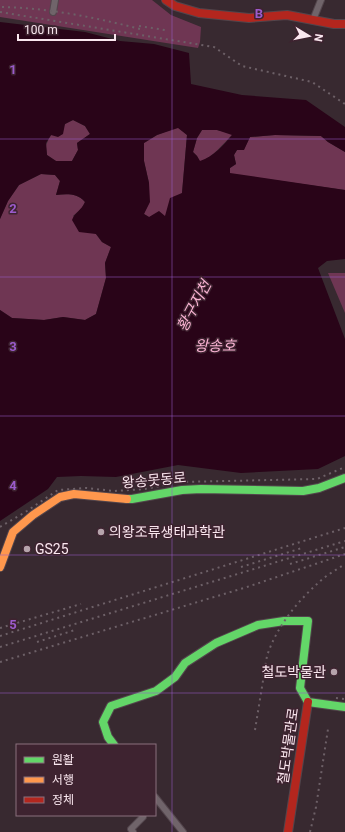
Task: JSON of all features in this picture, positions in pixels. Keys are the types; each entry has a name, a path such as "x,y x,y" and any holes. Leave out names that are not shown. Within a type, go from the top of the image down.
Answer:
{"street":[{"path":"53,12 55,0"},
{"path":"166,0 175,6 199,13 250,18 287,15 334,24 345,24"},
{"path":"313,20 321,0"},
{"name":"왕송못동로","path":"0,567 13,532 33,514 60,497 74,494 132,498 182,490 201,489 303,490 319,488 345,478"},
{"path":"113,744 108,737 103,722 111,706 156,691 175,677 185,663 216,643 258,625 308,621 300,688 308,702"},
{"name":"철도박물관로","path":"288,832 308,702 345,707"},
{"path":"156,798 183,832"},
{"path":"133,832 131,829 143,816"}],"shaded area":[{"path":"0,0 152,0 171,15 201,27 200,42 198,48 0,17"},
{"path":"73,120 85,126 90,134 77,143 78,150 72,161 56,161 47,155 46,144 54,132"},
{"path":"178,127 187,135 182,193 165,217 149,217 144,214 149,183 144,161 144,143 157,135"},
{"path":"202,130 217,130 233,134 214,153 200,162 193,152 197,138"},
{"path":"275,135 321,136 345,152 345,190 230,174 230,168 236,164 234,155 237,150 244,149 250,137"},
{"path":"41,174 55,175 60,181 56,195 68,194 79,197 85,202 82,208 73,216 96,234 102,242 111,247 105,263 106,278 96,314 85,320 63,317 44,320 12,318 0,310 0,219 8,201 19,185"},
{"path":"328,273 345,273 345,313"}],"water":[{"name":"왕송호","path":"0,22 85,32 120,41 154,44 189,53 191,84 242,95 306,100 345,127 345,152 321,136 275,135 250,137 244,150 237,150 234,155 236,164 230,168 230,173 345,190 345,259 327,261 318,268 345,339 345,456 318,469 241,473 178,465 116,477 57,477 48,489 0,521 0,310 12,318 44,320 63,317 85,320 96,314 106,278 105,263 111,247 102,242 96,234 79,232 72,220 85,202 79,197 68,194 56,195 60,181 55,175 41,174 19,185 8,201 0,219","holes":["73,120 85,126 90,134 77,143 78,150 72,161 56,161 47,155 46,143 51,135 58,137 63,134 65,124","178,128 187,135 182,193 170,198 165,216 159,211 149,217 144,214 150,202 149,183 144,161 144,143 157,135","202,130 217,130 232,135 222,147 200,161 193,152 197,138"]}],"railway":[{"path":"2,7 38,9 74,14 144,30"},
{"path":"0,12 214,47 242,66 312,82 345,104"},
{"path":"139,26 165,30"},
{"path":"0,527 58,490 86,488 114,491 145,489 179,482 317,479 345,467"},
{"path":"0,636 345,528"},
{"path":"0,647 345,541"},
{"path":"290,564 345,547"},
{"path":"241,567 302,548"},
{"path":"0,662 247,587 345,554"},
{"path":"255,730 267,656 281,626 309,591 323,578 345,564"},
{"path":"0,628 81,604"},
{"path":"37,642 75,630"},
{"path":"336,698 345,699"},
{"path":"310,832 316,807 328,729"}],"traffic: fast":[{"path":"127,499 182,490 201,489 303,491 319,488 345,478"},
{"path":"113,744 108,737 103,722 111,706 156,691 175,677 185,663 216,643 258,625 284,621 308,621 300,688 308,702"},
{"path":"308,702 345,707"}],"traffic: slow":[{"path":"0,567 13,532 33,515 60,497 74,494 127,499"}],"traffic: jam":[{"path":"166,0 175,6 199,13 249,18 287,15 334,24 345,24"},
{"path":"288,832 308,702"}],"place":[{"name":"의왕조류생태과학관","path":"101,532"},
{"name":"GS25","path":"27,549"},
{"name":"철도박물관","path":"334,672"}],"water label":[{"name":"황구지천","path":"194,306"}]}
